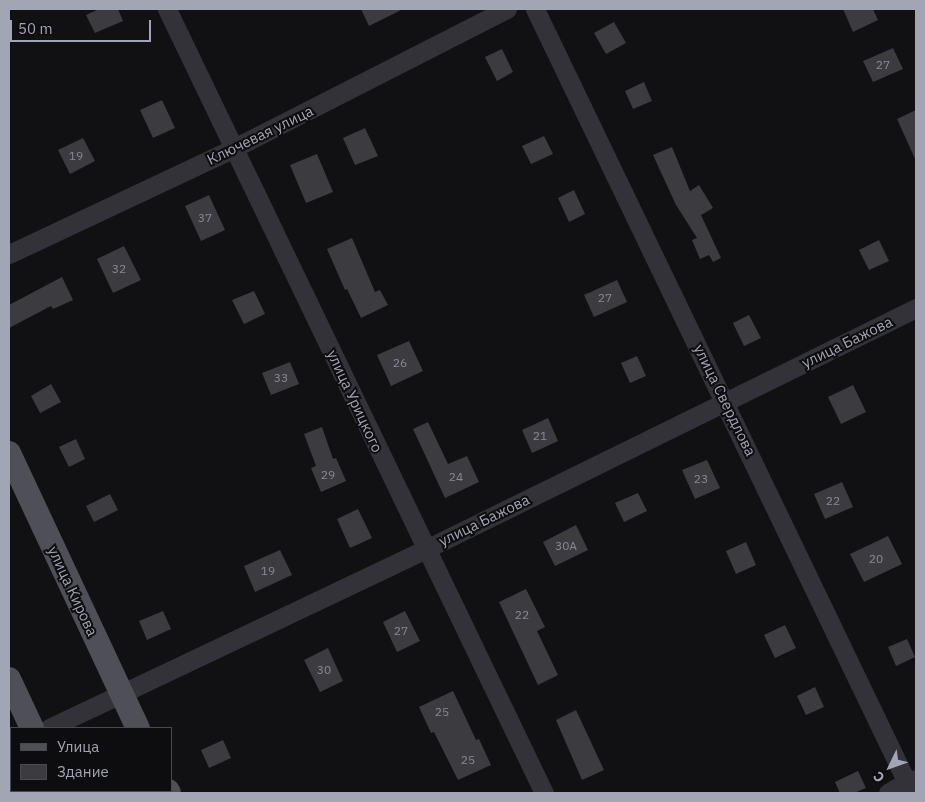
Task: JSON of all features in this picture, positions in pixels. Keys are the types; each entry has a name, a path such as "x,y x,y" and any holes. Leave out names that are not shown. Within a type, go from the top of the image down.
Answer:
{"main road":[{"name":"улица Кирова","path":"9,453 138,727"},
{"path":"9,678 32,727"}],"street":[{"name":"улица Урицкого","path":"168,9 236,147 426,549 544,793"},
{"name":"Ключевая улица","path":"9,254 236,147 507,9"},
{"name":"улица Свердлова","path":"535,9 912,784"},
{"name":"улица Бажова","path":"51,727 426,549 916,308"},
{"path":"888,793 912,784"}],"building":[{"path":"99,9 118,9 123,21 95,33 86,15"},
{"path":"361,9 403,9 369,26"},
{"path":"843,9 873,9 878,20 853,32"},
{"path":"614,22 626,43 606,54 594,33"},
{"path":"893,48 903,69 873,82 863,61"},
{"path":"502,49 513,72 497,81 485,57"},
{"path":"644,82 652,101 633,109 625,91"},
{"path":"162,100 175,128 153,138 140,110"},
{"path":"916,110 916,161 897,119"},
{"path":"365,128 378,156 355,165 343,138"},
{"path":"544,136 553,154 531,164 522,146"},
{"path":"83,138 95,161 70,174 58,150"},
{"path":"672,147 690,191 699,185 713,208 701,215 721,258 713,262 709,255 700,259 692,240 697,238 676,205 653,155"},
{"path":"317,154 333,192 306,203 290,165"},
{"path":"574,190 585,214 569,222 558,198"},
{"path":"209,195 225,230 201,241 185,206"},
{"path":"352,238 375,292 380,290 388,305 361,318 347,289 345,290 327,249"},
{"path":"879,240 889,261 869,270 859,250"},
{"path":"124,246 141,280 113,293 97,259"},
{"path":"62,277 73,300 53,309 51,306 9,328 9,305"},
{"path":"617,280 627,302 594,317 584,295"},
{"path":"254,291 265,314 244,324 232,300"},
{"path":"749,315 761,338 744,346 733,323"},
{"path":"409,341 423,371 391,386 377,355"},
{"path":"637,356 646,376 630,383 621,363"},
{"path":"290,362 299,384 271,395 262,373"},
{"path":"51,384 61,402 40,413 31,396"},
{"path":"853,385 866,412 841,424 828,397"},
{"path":"548,418 558,441 532,453 522,430"},
{"path":"428,422 448,464 467,456 479,482 445,498 413,429"},
{"path":"322,427 333,459 336,458 346,481 321,492 311,468 316,466 304,434"},
{"path":"76,439 85,459 69,467 59,447"},
{"path":"707,460 720,488 695,499 682,470"},
{"path":"842,482 853,507 825,519 814,494"},
{"path":"638,493 647,511 624,522 615,503"},
{"path":"110,494 118,510 94,522 86,506"},
{"path":"358,509 372,538 350,548 337,519"},
{"path":"576,525 588,550 555,566 543,542"},
{"path":"888,536 902,564 864,582 850,554"},
{"path":"746,542 756,565 736,574 726,551"},
{"path":"280,550 292,575 255,592 244,566"},
{"path":"526,589 545,627 537,631 558,675 538,685 499,602"},
{"path":"163,611 171,629 147,640 139,621"},
{"path":"405,611 420,641 397,652 383,622"},
{"path":"785,625 796,648 775,658 764,635"},
{"path":"907,639 915,657 896,666 888,647"},
{"path":"328,648 343,681 320,692 304,660"},
{"path":"815,687 824,707 806,715 797,696"},
{"path":"453,691 476,740 479,739 491,765 458,780 434,732 431,733 419,707"},
{"path":"576,710 604,770 582,780 556,720"},
{"path":"223,740 231,758 209,768 201,750"},
{"path":"858,771 866,788 854,793 840,793 835,782"}]}
